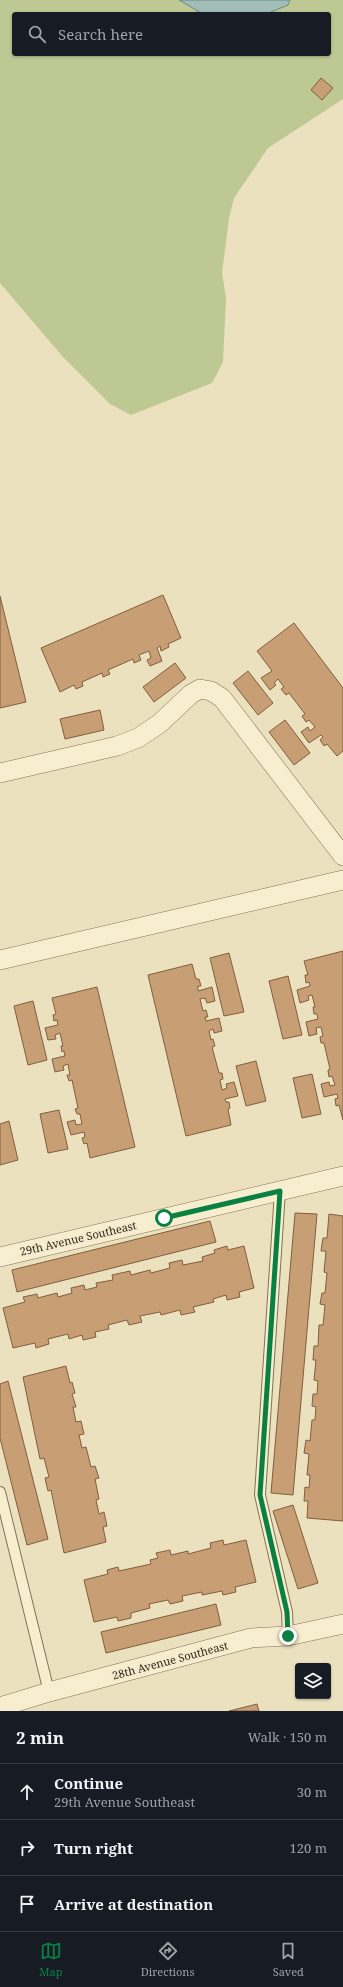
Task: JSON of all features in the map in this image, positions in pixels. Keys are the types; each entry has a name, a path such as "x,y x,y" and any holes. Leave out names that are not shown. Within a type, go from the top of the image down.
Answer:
{"street":[{"path":"0,773 117,746 138,738 159,724 191,694 200,690 211,691 222,698 343,856"},
{"path":"0,960 343,880"},
{"name":"29th Avenue Southeast","path":"0,1257 343,1176"},
{"name":"28th Avenue Southeast","path":"0,1707 49,1692 251,1638 288,1636 343,1624"}],"lane":[{"path":"280,1191 260,1495 287,1612 288,1636"},
{"path":"0,1492 49,1692"}],"green space":[{"path":"0,0 179,0 200,12 12,12 12,56 331,56 331,12 271,12 288,5 290,0 343,0 343,99 268,148 234,198 229,218 222,273 226,298 223,362 212,383 131,415 110,404 63,357 0,283"}],"water":[{"path":"179,0 290,0 288,5 271,12 200,12"}],"building":[{"path":"321,78 333,88 322,100 311,90"},
{"path":"163,595 181,638 168,644 169,647 161,651 160,646 157,648 162,661 150,666 147,660 151,658 149,651 139,655 141,660 134,663 133,659 108,670 110,674 103,677 102,673 82,682 83,686 76,689 74,685 60,692 41,648"},
{"path":"0,596 26,702 0,708"},
{"path":"294,623 343,688 343,751 337,756 327,744 324,746 320,740 323,737 321,735 309,743 301,732 308,727 310,731 315,727 309,720 306,722 302,716 305,714 289,693 286,695 281,689 284,687 278,679 274,683 276,685 270,690 261,678 272,671 257,651"},
{"path":"175,663 186,678 154,702 143,687"},
{"path":"248,671 273,703 258,715 233,683"},
{"path":"100,710 104,730 65,739 60,719"},
{"path":"285,720 310,753 294,765 269,732"},
{"path":"343,951 343,1120 339,1105 336,1106 335,1099 338,1098 337,1094 324,1097 321,1084 329,1082 330,1086 335,1085 332,1076 329,1077 328,1070 330,1069 324,1043 321,1043 320,1037 323,1036 321,1027 316,1028 317,1034 309,1036 306,1022 318,1019 317,1014 314,1014 313,1007 315,1007 312,995 308,996 309,1000 300,1003 297,990 310,986 309,982 306,983 305,975 308,975 304,961"},
{"path":"229,953 244,1012 224,1016 210,958"},
{"path":"192,964 196,979 199,979 201,986 198,986 198,991 212,987 215,1001 207,1003 205,998 200,999 203,1011 206,1010 208,1017 205,1017 206,1021 219,1018 222,1031 214,1033 213,1029 209,1031 211,1040 213,1039 215,1046 212,1047 219,1073 222,1073 223,1079 220,1080 222,1090 227,1088 226,1084 234,1082 238,1096 225,1099 226,1102 229,1102 230,1108 228,1109 231,1125 186,1136 148,975"},
{"path":"288,976 302,1035 283,1039 269,981"},
{"path":"97,987 135,1147 90,1158 87,1143 84,1144 82,1138 85,1137 84,1132 71,1135 67,1122 75,1120 76,1125 82,1124 80,1114 77,1114 75,1109 78,1108 72,1080 69,1081 67,1075 70,1075 68,1064 63,1066 64,1070 55,1072 52,1059 65,1056 64,1051 62,1052 61,1046 63,1046 60,1033 55,1035 56,1039 48,1040 45,1028 58,1025 57,1020 54,1021 53,1015 56,1014 52,998"},
{"path":"33,1001 47,1060 28,1065 14,1006"},
{"path":"256,1061 266,1101 246,1106 236,1066"},
{"path":"312,1074 321,1114 302,1118 293,1078"},
{"path":"59,1110 68,1149 48,1153 40,1114"},
{"path":"9,1121 18,1160 0,1165 0,1124"},
{"path":"295,1213 317,1214 293,1495 271,1493"},
{"path":"329,1214 343,1216 343,1521 307,1518 308,1501 304,1501 305,1487 309,1488 310,1475 307,1475 309,1454 304,1453 306,1440 310,1441 312,1420 315,1420 316,1407 312,1406 313,1394 317,1394 318,1381 314,1380 316,1360 313,1360 314,1346 318,1346 319,1325 323,1325 325,1305 320,1304 322,1293 325,1293 327,1273 324,1272 326,1251 321,1251 323,1238 327,1238"},
{"path":"210,1221 216,1242 17,1292 12,1270"},
{"path":"227,1246 228,1250 244,1246 254,1288 239,1292 240,1297 227,1300 226,1295 213,1299 214,1302 193,1307 195,1312 181,1315 180,1310 161,1315 160,1312 140,1316 142,1322 129,1325 127,1320 108,1325 109,1329 95,1332 96,1337 83,1340 82,1335 69,1339 68,1334 48,1339 49,1344 36,1348 35,1343 13,1348 3,1308 25,1302 23,1297 37,1294 38,1298 57,1293 58,1297 72,1293 71,1288 84,1285 85,1290 97,1287 96,1283 113,1280 112,1275 130,1271 131,1275 150,1270 151,1273 170,1268 169,1263 182,1260 183,1265 203,1261 202,1257 215,1253 214,1250"},
{"path":"66,1366 70,1383 72,1382 75,1393 72,1394 76,1407 73,1407 76,1422 81,1421 84,1434 79,1435 82,1448 86,1447 91,1467 95,1466 99,1478 95,1479 99,1499 96,1500 99,1514 104,1512 107,1526 103,1527 106,1542 64,1553 51,1490 48,1491 45,1478 49,1477 44,1458 40,1459 23,1377"},
{"path":"8,1381 48,1539 27,1545 0,1438 0,1384"},
{"path":"293,1505 318,1583 298,1589 273,1511"},
{"path":"223,1540 224,1545 246,1540 256,1582 235,1587 236,1592 223,1595 222,1591 202,1595 202,1592 182,1596 183,1601 170,1604 168,1600 149,1604 150,1608 131,1613 131,1618 118,1621 117,1617 94,1622 84,1580 108,1574 107,1570 118,1567 119,1571 151,1564 150,1560 158,1558 156,1553 170,1550 171,1555 188,1551 188,1554 211,1548 210,1543"},
{"path":"216,1604 221,1625 106,1653 101,1632"},
{"path":"257,1704 259,1711 229,1711"}],"route":[{"path":"164,1218 280,1191 260,1495 287,1612 288,1636"}]}
